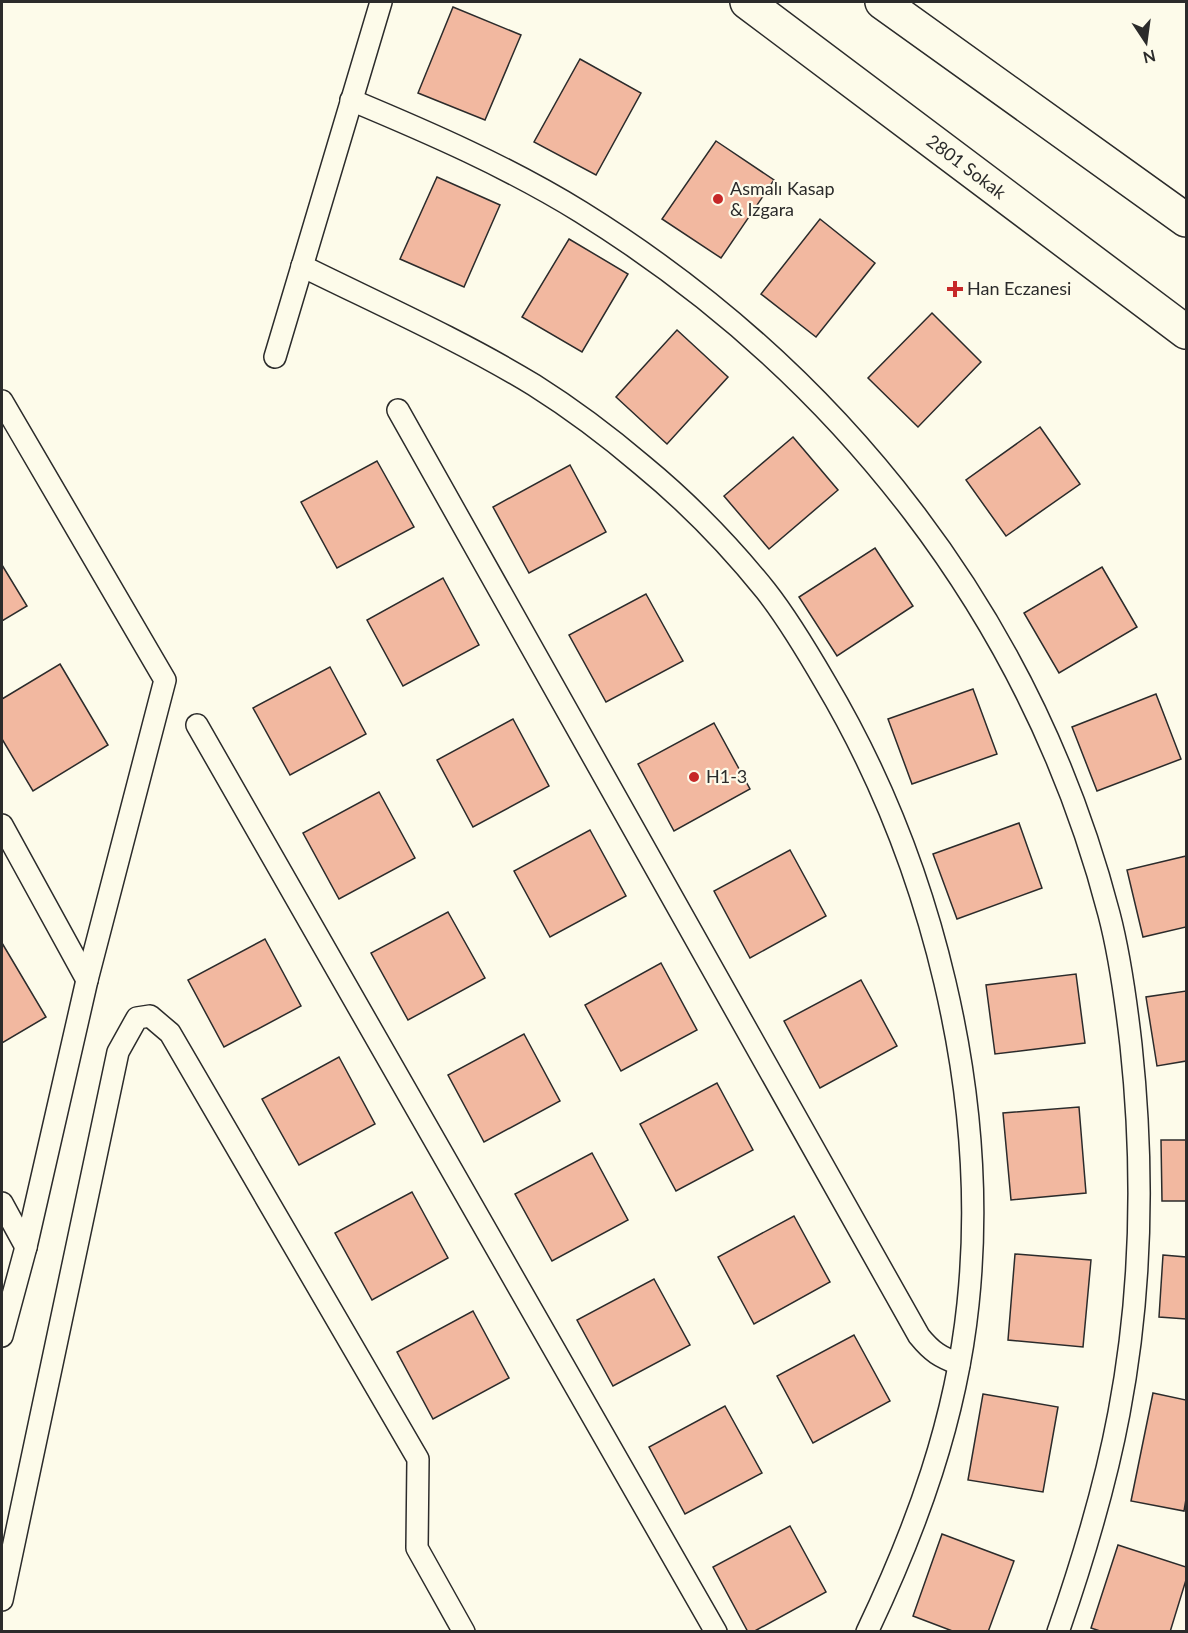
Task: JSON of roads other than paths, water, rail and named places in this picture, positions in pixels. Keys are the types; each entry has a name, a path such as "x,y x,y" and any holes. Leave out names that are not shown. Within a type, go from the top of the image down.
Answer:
{"main road":[{"name":"2801 Sokak","path":"747,2 1186,332"},
{"path":"882,2 1186,220"}],"lane":[{"path":"275,357 381,2"},
{"path":"351,100 430,133 507,170 580,212 651,259 716,309 777,362 835,419 890,481 940,546 985,615 1034,708 1059,762 1088,839 1110,918 1126,1001 1135,1085 1139,1169 1138,1254 1131,1332 1119,1410 1103,1488 1058,1632"},
{"path":"302,266 478,353 536,386 591,424 644,466 687,505 767,592 806,650 842,711 874,773 907,854 933,935 952,1019 965,1089 973,1160 974,1231 968,1305 959,1364 942,1441 923,1503 899,1564 867,1632"},
{"path":"2,401 165,680 87,980 27,1247 2,1336"},
{"path":"398,410 919,1336 928,1348 941,1358 959,1364"},
{"path":"197,725 716,1632"},
{"path":"2,825 87,980"},
{"path":"2,1600 118,1052 136,1018 150,1017 170,1033 418,1459 417,1548 464,1632"},
{"path":"2,1203 27,1247"}],"place":[{"name":"Asmalı Kasap & Izgara","path":"718,199"},
{"name":"Han Eczanesi","path":"955,289"},
{"name":"H1-3","path":"694,777"}]}
